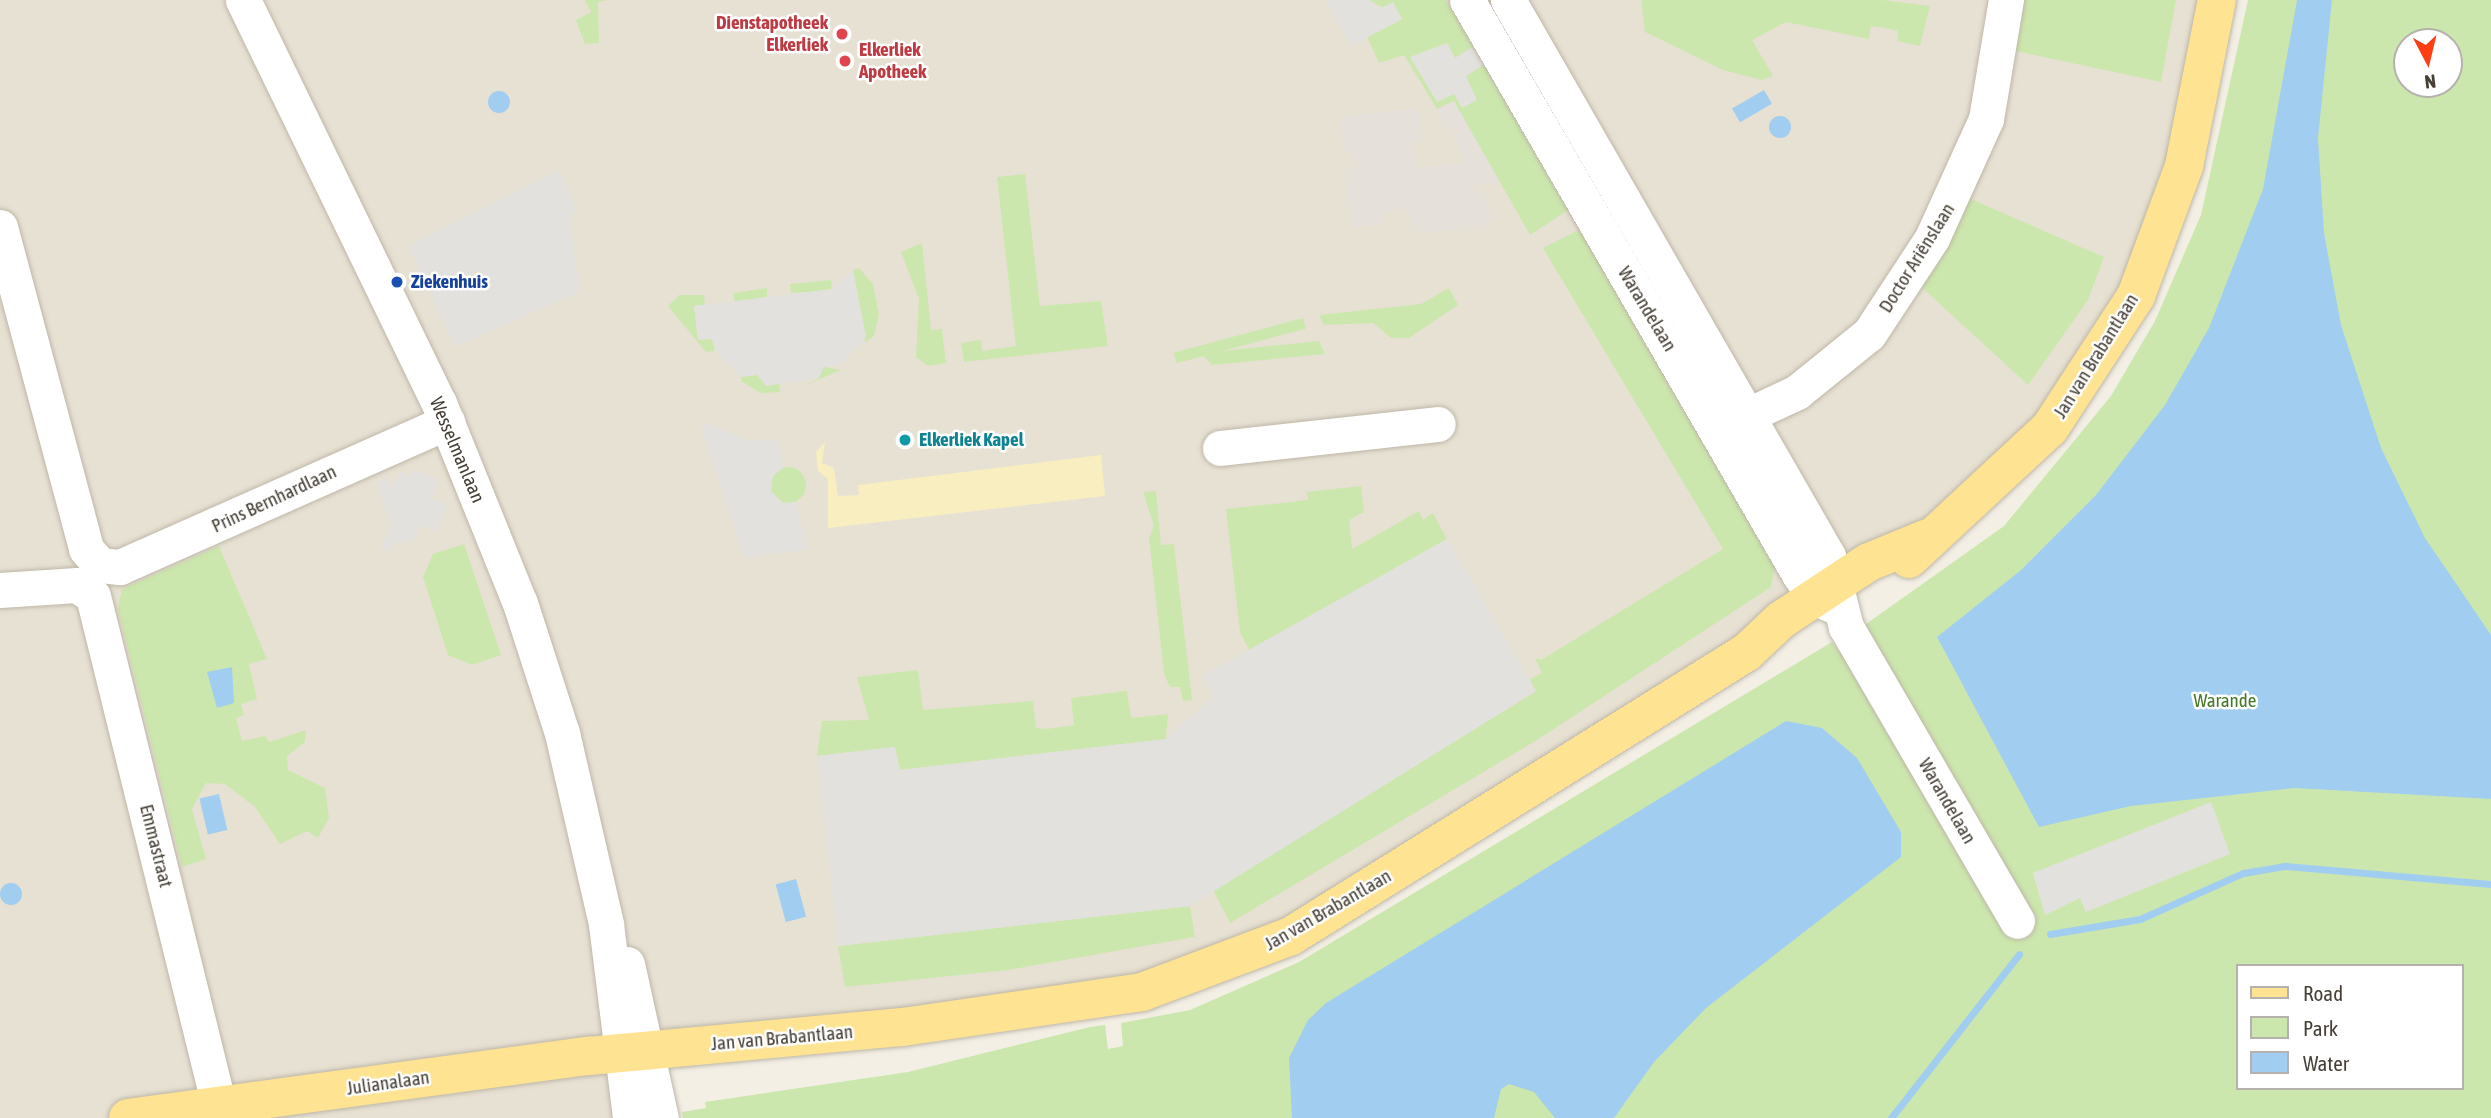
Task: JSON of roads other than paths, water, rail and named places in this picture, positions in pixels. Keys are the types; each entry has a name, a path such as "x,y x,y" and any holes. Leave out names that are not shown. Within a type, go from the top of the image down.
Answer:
{"main road":[{"name":"Jan van Brabantlaan","path":"633,1052 903,1027 1142,992 1233,962 1291,936 1747,652 1829,596 1925,539 1962,513 2050,428 2136,296 2184,166 2217,0"},
{"name":"Julianalaan","path":"128,1118 633,1052"}],"street":[{"name":"Wesselmanlaan","path":"243,0 447,422 520,603 562,733 633,1052"},
{"name":"Warandelaan","path":"1467,0 1729,450 1829,596 2017,921"},
{"name":"Warandelaan","path":"1508,0 1828,556 1829,596"},
{"name":"Doctor Ariënslaan","path":"1748,415 1797,392 1869,334 1932,238 1986,119 2006,0"},
{"name":"Emmastraat","path":"0,228 93,577 97,610 219,1106"},
{"path":"1729,450 1748,415"},
{"name":"Prins Bernhardlaan","path":"0,590 93,577 447,422"},
{"path":"1220,448 1438,424"},
{"path":"631,1118 633,1052"},
{"path":"633,1052 661,1118"}],"water":[{"path":"2297,0 2332,0 2318,138 2324,233 2341,325 2381,448 2425,538 2491,635 2491,799 2295,788 2131,806 2039,827 1937,637 2020,571 2096,495 2165,405 2209,328 2263,189"},
{"path":"1764,90 1772,104 1740,122 1732,108"},
{"path":"499,91 507,94 510,102 507,110 499,113 491,110 488,102 491,94"},
{"path":"1780,116 1788,119 1791,127 1788,135 1780,138 1772,135 1769,127 1772,119"},
{"path":"232,667 234,703 217,708 207,672"},
{"path":"1786,721 1822,728 1857,758 1901,832 1901,857 1706,1008 1654,1062 1614,1118 1555,1118 1534,1092 1509,1084 1501,1089 1494,1118 1292,1118 1289,1058 1308,1020 1326,1003"},
{"path":"219,794 227,830 208,835 200,798"},
{"path":"796,879 806,917 786,922 776,884"},
{"path":"7,883 15,883 22,890 22,898 15,905 7,905 0,898 0,890"}],"waterway":[{"path":"2050,934 2140,919 2243,873 2285,866 2491,884"},
{"path":"1891,1118 2019,954"}],"place":[{"name":"Dienstapotheek Elkerliek","path":"842,34"},
{"name":"Elkerliek Apotheek","path":"845,61"},
{"name":"Ziekenhuis","path":"397,282"},
{"name":"Elkerliek Kapel","path":"905,440"}],"park label":[{"name":"Warande","path":"2225,701"}]}
